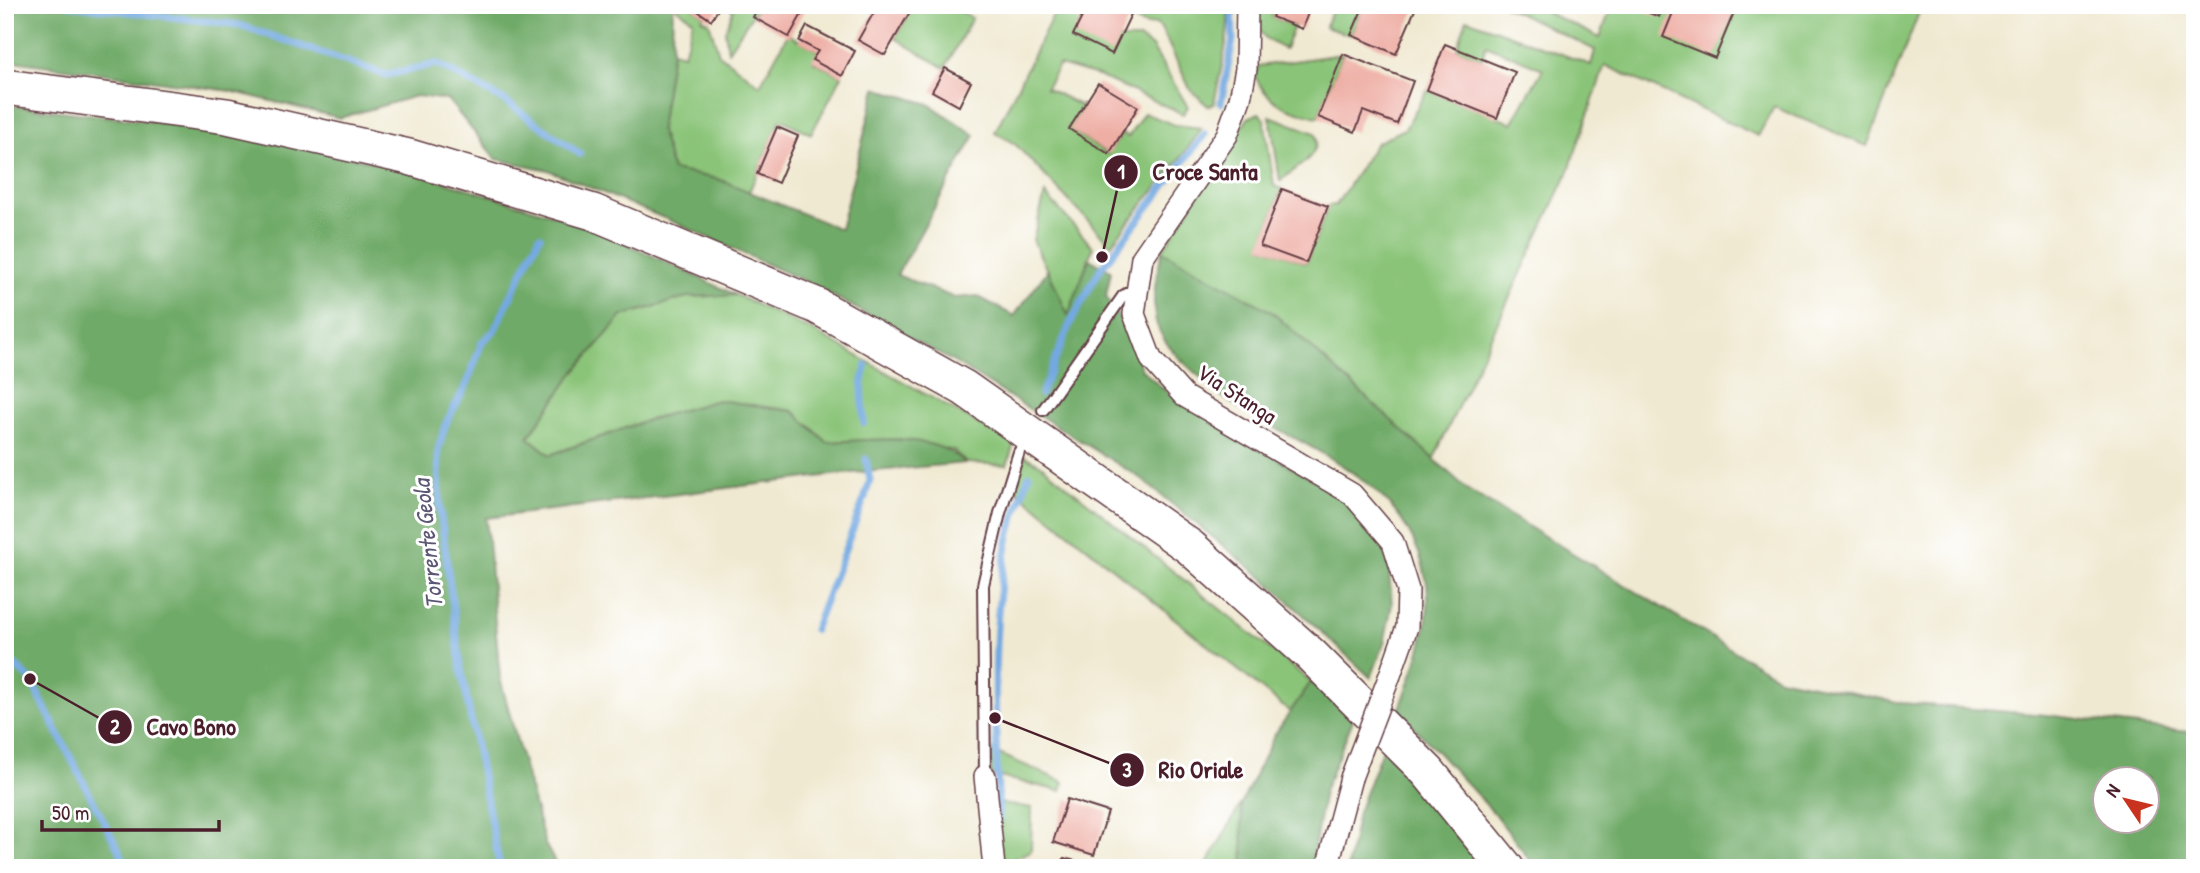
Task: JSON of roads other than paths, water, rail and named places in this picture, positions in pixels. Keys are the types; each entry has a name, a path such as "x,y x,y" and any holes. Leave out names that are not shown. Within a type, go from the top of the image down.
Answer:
{"highway":[{"path":"5,87 227,116 409,157 593,212 815,306 964,388 1190,547 1311,655 1428,772 1506,868"}],"street":[{"name":"Via Stanga","path":"1247,5 1246,69 1240,99 1227,135 1142,258 1134,314 1151,359 1184,396 1352,494 1393,542 1408,590 1407,627 1351,779 1327,868"},
{"path":"985,776 994,868"}],"lane":[{"path":"1043,410 1123,296 1138,286"},
{"path":"985,776 983,585 1000,513 1019,452"}],"waterway":[{"name":"Torrente Geola","path":"69,5 240,25 386,75 437,64 505,101 580,154"},
{"path":"1221,103 1233,40 1232,5"},
{"path":"1041,394 1070,324 1099,271 1205,134"},
{"name":"Torrente Geola","path":"500,868 461,669 440,510 438,450 446,423 467,384 482,342 494,331 540,236"},
{"path":"864,423 862,386 866,366"},
{"path":"814,630 865,497 870,480 866,459"},
{"path":"999,820 995,680 998,610 1008,541 1029,475"},
{"path":"5,656 30,679 128,868"}],"place":[{"name":"Croce Santa","path":"1102,257"},
{"name":"Cavo Bono","path":"30,679"},
{"name":"Rio Oriale","path":"995,718"}]}
